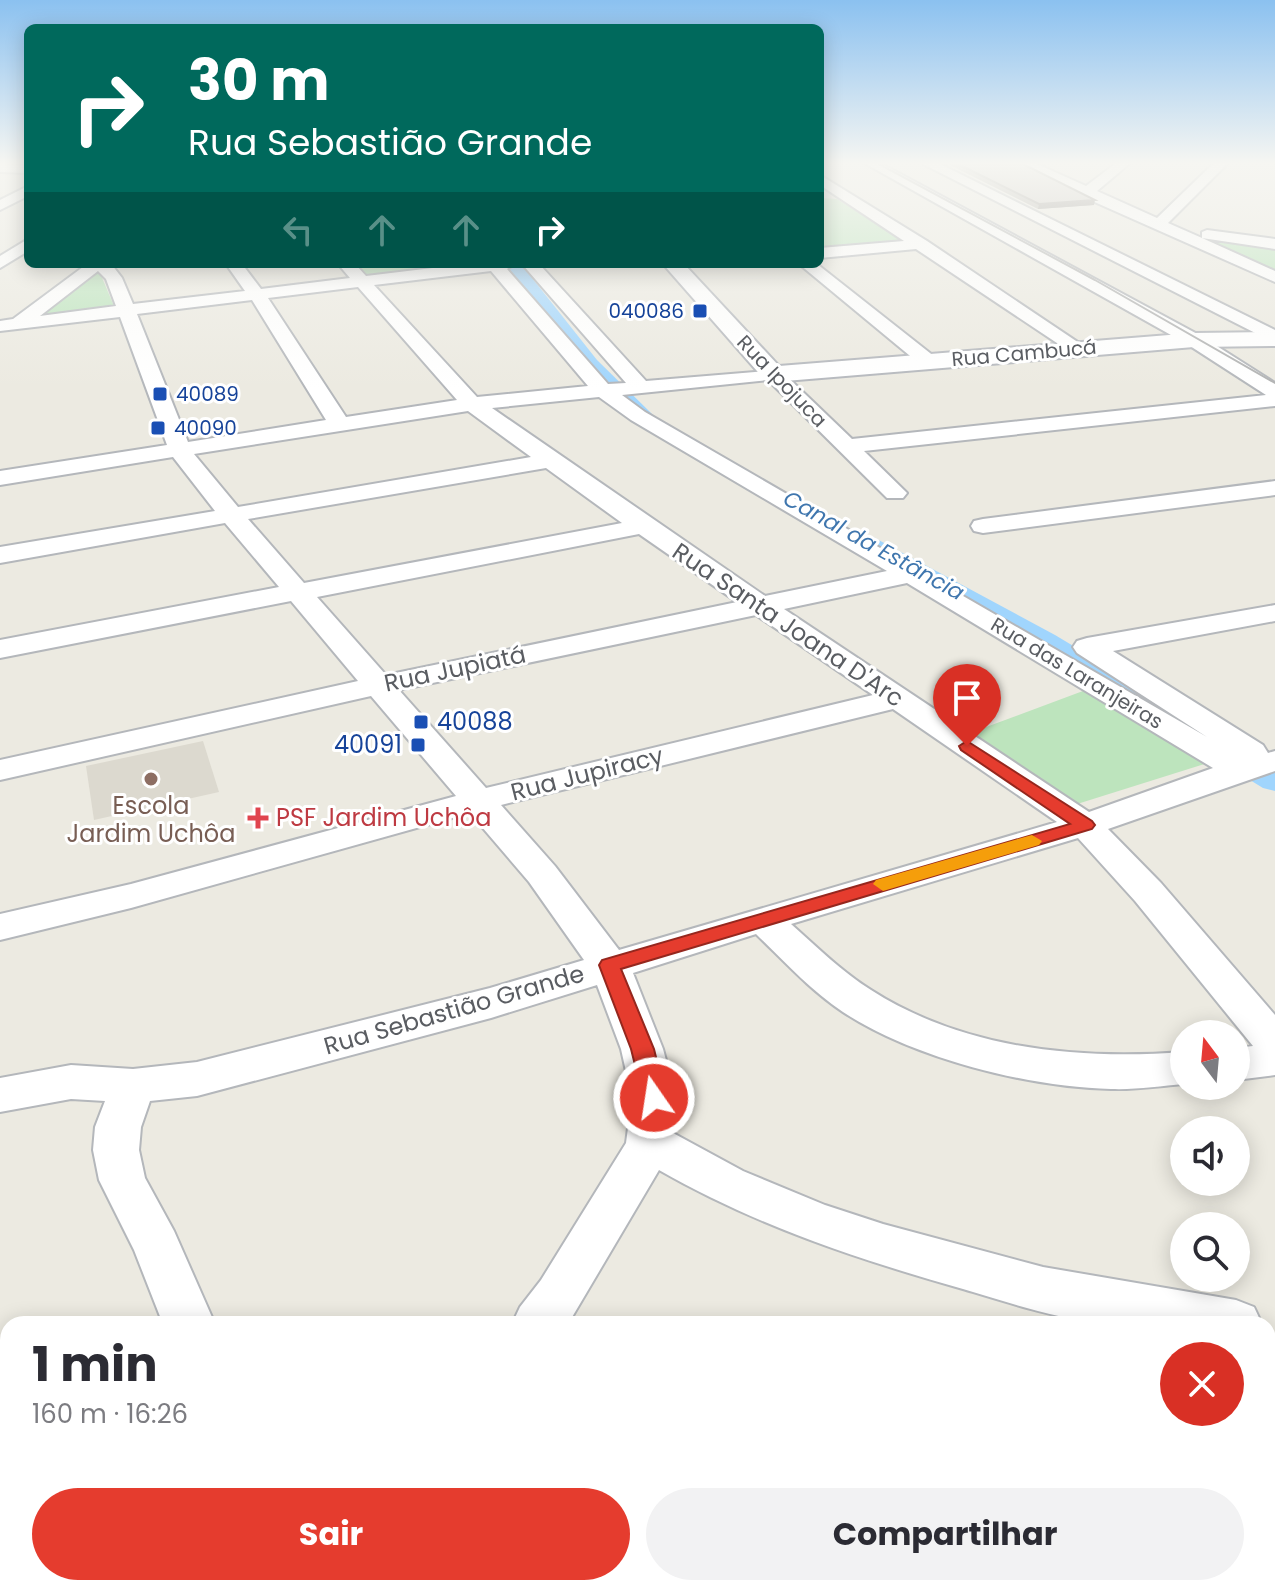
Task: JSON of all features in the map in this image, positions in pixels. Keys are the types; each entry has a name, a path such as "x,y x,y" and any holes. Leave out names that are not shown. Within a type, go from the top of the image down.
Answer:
{"main road":[{"name":"Rua Ipojuca","path":"677,268 773,374"},
{"name":"Rua Cambucá","path":"773,374 1194,340 1275,338"}],"street":[{"path":"913,238 1079,349"},
{"path":"1008,238 1194,340 1275,392"},
{"path":"1078,238 1275,338"},
{"path":"1190,238 1275,277"},
{"path":"824,253 922,244"},
{"path":"0,263 24,247"},
{"path":"9,325 91,268"},
{"path":"106,268 114,278 180,451 233,517 302,593 542,874 609,965 642,1049 651,1086 654,1120 649,1142 559,1296 544,1316"},
{"path":"237,268 274,318 339,424"},
{"name":"Rua Santa Joana D'Arc","path":"350,268 472,404 643,526 1085,825 1148,892 1275,1043"},
{"path":"9,325 473,268"},
{"name":"Rua das Laranjeiras","path":"503,268 603,390 638,416 911,574 1257,765"},
{"path":"533,268 636,387"},
{"path":"812,268 928,361"},
{"path":"0,478 472,404 773,374"},
{"name":"Rua Ipojuca","path":"773,374 895,493"},
{"path":"846,446 1275,400"},
{"path":"0,555 551,460"},
{"path":"983,526 1275,488"},
{"path":"0,649 643,526"},
{"name":"Rua Jupiatá","path":"0,770 380,685 911,574"},
{"path":"1257,765 1087,647 1275,613"},
{"name":"Rua Jupiracy","path":"0,927 131,896 478,800 896,699"},
{"name":"Rua Sebastião Grande","path":"0,1095 71,1082 133,1086 197,1079 491,1003 609,965 1085,825 1257,765"},
{"path":"763,919 834,985 871,1010 911,1027 1033,1064 1099,1072 1170,1069"},
{"path":"1250,1062 1275,1059"},
{"path":"133,1086 118,1127 116,1150 122,1180 157,1246 186,1316"},
{"path":"649,1142 726,1185 814,1222 883,1245 1043,1290 1191,1316"}],"shaded area":[{"name":"Escola Jardim Uchôa","path":"203,741 219,792 94,820 86,766"}],"green space":[{"path":"824,238 899,238 906,243 824,251"},
{"path":"1199,239 1275,246 1275,273"},
{"path":"358,268 432,268 368,275"},
{"path":"93,272 100,273 114,306 35,319"},
{"path":"1091,688 1214,761 1074,805 970,733"}],"waterway":[{"name":"Canal da Estância","path":"516,268 590,364 642,415"},
{"name":"Canal da Estância","path":"873,545 1045,641 1156,709"},
{"name":"Canal da Estância","path":"1225,751 1275,781"}],"tram line":[{"path":"1018,238 1275,383"}],"slow traffic":[{"path":"883,884 1032,841"}],"place":[{"name":"040086","path":"700,311"},
{"name":"40089","path":"160,394"},
{"name":"40090","path":"158,428"},
{"name":"40088","path":"421,722"},
{"name":"40091","path":"418,745"},
{"name":"Escola Jardim Uchôa","path":"151,779"},
{"name":"PSF Jardim Uchôa","path":"258,818"}],"route":[{"path":"654,1098 642,1049 609,965 1085,825 967,746"}]}
